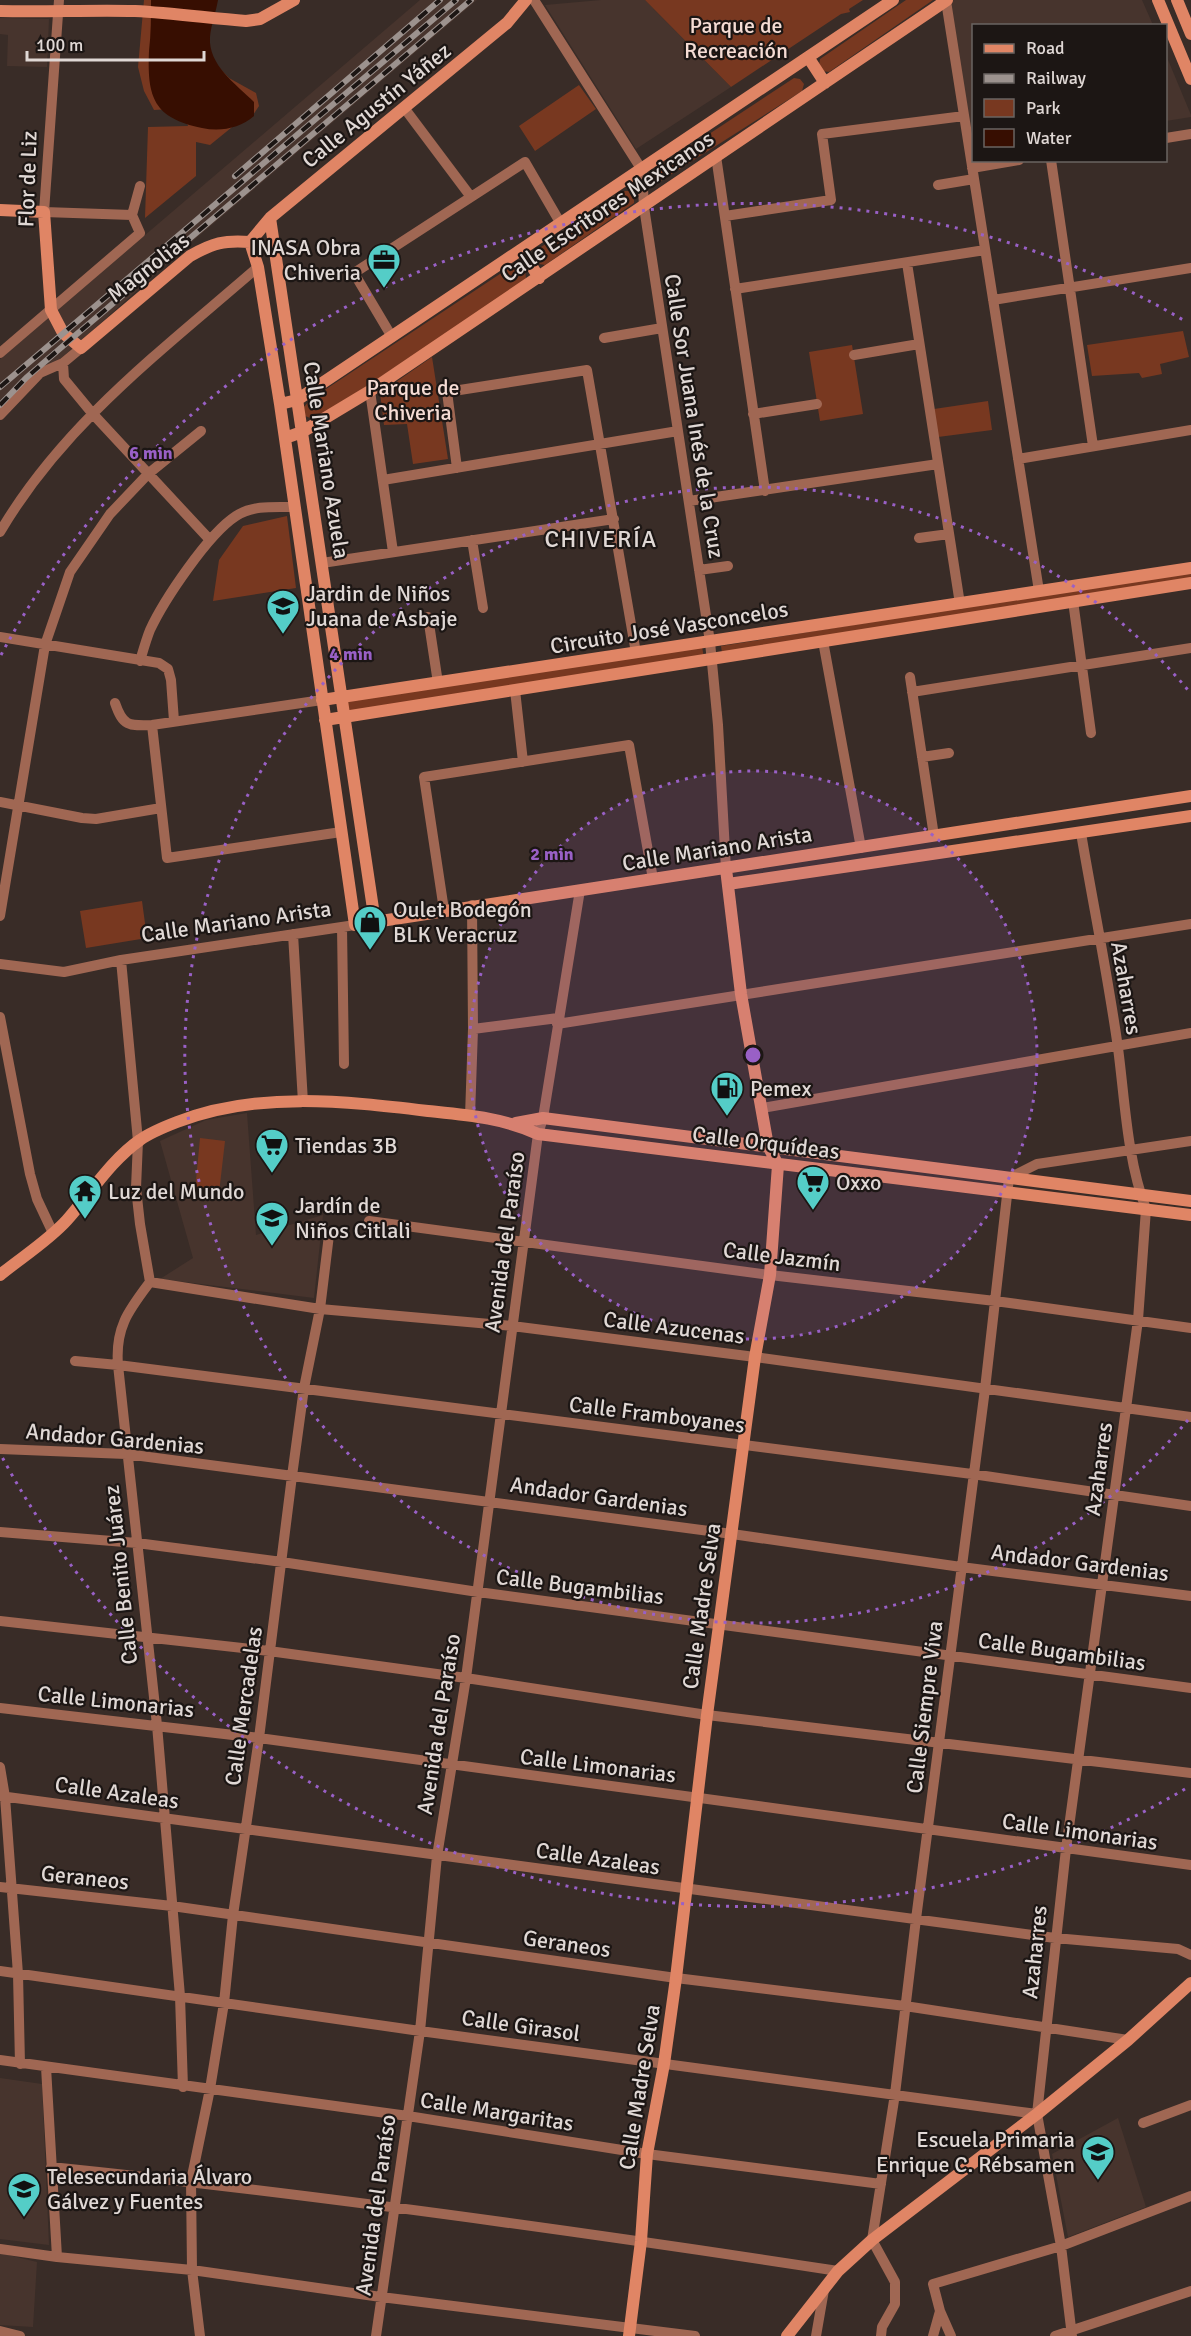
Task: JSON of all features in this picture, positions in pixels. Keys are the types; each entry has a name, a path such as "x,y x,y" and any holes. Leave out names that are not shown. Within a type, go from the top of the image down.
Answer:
{"street":[{"path":"0,11 59,6 71,10 137,11 246,21 260,19 294,0"},
{"name":"Calle Agustín Yáñez","path":"250,242 270,218 507,24 526,0"},
{"name":"Calle Sor Juana Inés de la Cruz","path":"534,0 642,170 644,207 710,642 718,725 726,869"},
{"name":"Calle Escritores Mexicanos","path":"280,404 297,400 893,0"},
{"path":"1158,0 1191,79"},
{"path":"1177,0 1191,34"},
{"path":"947,1 1039,591"},
{"name":"Calle Escritores Mexicanos","path":"285,438 302,432 370,391 947,1"},
{"name":"Flor de Liz","path":"59,6 44,212 51,310 63,333 81,348"},
{"path":"808,57 825,83"},
{"path":"405,109 471,197"},
{"path":"725,216 831,200 822,134 964,116"},
{"path":"1167,138 1191,134"},
{"path":"716,156 765,490"},
{"path":"392,337 354,273 525,162 561,224"},
{"path":"972,168 1007,162"},
{"path":"1051,162 1094,447"},
{"path":"938,185 974,179"},
{"path":"0,352 140,233 132,215 140,186"},
{"path":"0,210 132,215"},
{"name":"Calle Mariano Azuela","path":"270,218 375,922"},
{"name":"Magnolias","path":"81,348 190,256 210,244 227,241 250,242"},
{"name":"Calle Mariano Azuela","path":"250,242 258,267 280,404 355,925"},
{"path":"522,250 539,278"},
{"path":"735,289 985,250"},
{"path":"907,263 960,604"},
{"path":"0,532 54,454 92,413 258,267"},
{"path":"993,300 1191,268"},
{"path":"604,338 662,328"},
{"path":"854,355 920,344"},
{"path":"0,416 40,373 63,363 81,348"},
{"path":"63,363 64,379 92,413 210,540"},
{"path":"457,468 447,392 587,370 636,653"},
{"path":"370,391 393,552"},
{"path":"753,414 817,404"},
{"path":"1018,459 1191,430"},
{"path":"0,916 45,645 70,572 110,514 148,474 201,431"},
{"path":"383,480 678,431"},
{"path":"688,501 938,464"},
{"path":"140,661 150,631 171,591 210,540 236,516 256,507 294,507"},
{"path":"322,563 614,519"},
{"path":"919,538 949,534"},
{"path":"472,540 483,608"},
{"path":"699,570 728,566"},
{"name":"Circuito José Vasconcelos","path":"115,702 121,719 131,726 152,725 1191,568"},
{"name":"Circuito José Vasconcelos","path":"325,720 1191,583"},
{"path":"1073,601 1091,733"},
{"path":"428,617 438,683"},
{"path":"0,636 159,663 168,669 171,680 174,721"},
{"path":"823,641 861,848"},
{"path":"912,692 1191,648"},
{"path":"910,677 934,836"},
{"path":"515,690 523,762"},
{"path":"152,725 167,858 341,832"},
{"path":"444,910 424,777 629,745 652,879"},
{"path":"922,757 949,753"},
{"name":"Calle Mariano Arista","path":"0,964 64,972 121,960 472,905 726,869 1191,796"},
{"path":"0,802 96,819 161,808"},
{"name":"Calle Mariano Arista","path":"728,884 1191,816"},
{"name":"Azaharres","path":"1071,2333 1060,2246 1037,2114 1066,1849 1138,1320 1146,1209 1140,1195 1132,1150 1117,1044 1081,832"},
{"path":"726,869 741,994 768,1146 778,1165"},
{"name":"Avenida del Paraíso","path":"376,2336 420,2031 437,1856 466,1678 538,1134 543,1118 580,890"},
{"path":"470,1116 473,1029 472,905"},
{"path":"473,1029 557,1021 1191,924"},
{"path":"342,927 344,1064"},
{"path":"293,934 303,1102"},
{"path":"121,960 138,1141 136,1188 150,1282"},
{"path":"0,1017 30,1174 37,1199 53,1233"},
{"path":"762,1108 1117,1044 1191,1033"},
{"name":"Calle Orquídeas","path":"0,1275 53,1233 138,1141 170,1124 223,1107 252,1103 303,1102 382,1106 470,1116 516,1123 538,1134 1191,1215"},
{"name":"Calle Orquídeas","path":"516,1123 543,1118 1191,1201"},
{"path":"1009,1178 1037,1164 1191,1141"},
{"path":"842,1173 843,1157"},
{"name":"Calle Madre Selva","path":"630,2332 641,2241 647,2154 664,2064 707,1715 755,1357 770,1275 778,1165"},
{"name":"Calle Siempre Viva","path":"872,2240 895,2094 904,2006 929,1830 949,1655 985,1389 1009,1178"},
{"name":"Calle Jazmín","path":"369,1221 1191,1328"},
{"name":"Calle Mercadelas","path":"200,2336 192,2270 191,2181 210,2089 224,2003 233,1915 259,1738 304,1388 320,1308 329,1235"},
{"name":"Calle Azucenas","path":"150,1282 320,1308 512,1326 1191,1417"},
{"name":"Calle Benito Juárez","path":"150,1282 124,1320 118,1340 117,1365 157,1725 163,1817 180,1996 183,2087"},
{"name":"Calle Framboyanes","path":"75,1361 304,1388 972,1474 1191,1506"},
{"name":"Andador Gardenias","path":"0,1449 126,1454 1191,1596"},
{"name":"Calle Bugambilias","path":"0,1532 137,1543 282,1562 478,1592 1191,1688"},
{"path":"0,1621 270,1651 707,1715 1191,1773"},
{"name":"Calle Limonarias","path":"0,1708 259,1738 450,1766 698,1797 1191,1865"},
{"path":"0,1767 6,1888 18,1974 20,2064"},
{"name":"Calle Azaleas","path":"2,1796 1055,1938 1178,1949 1191,1955"},
{"name":"Geraneos","path":"6,1888 172,1906 427,1944 904,2006 1128,2040"},
{"name":"Calle Girasol","path":"0,1971 420,2031 1037,2114"},
{"path":"787,2336 838,2271 872,2240 1037,2114 1128,2040 1191,1983"},
{"name":"Calle Margaritas","path":"0,2060 183,2087 408,2116 647,2154 881,2184"},
{"path":"46,2067 57,2257"},
{"path":"1143,2123 1191,2105"},
{"path":"51,2167 191,2181 395,2207 838,2271"},
{"path":"951,2336 940,2311 933,2284 1060,2246 1191,2196"},
{"path":"872,2240 895,2282 895,2304 882,2327 881,2336"},
{"path":"0,2249 192,2270 630,2332 695,2336"},
{"path":"816,2336 824,2290"},
{"path":"1055,2336 1071,2333 1191,2291"},
{"path":"933,2336 940,2311"},
{"path":"0,2331 19,2336"}],"shaded area":[{"path":"420,0 477,0 194,240 49,369 0,409 0,359"},
{"path":"601,0 645,0 731,87 636,149 545,5"},
{"path":"947,0 1142,0 1153,24 972,24 972,138"},
{"path":"0,18 49,19 47,67 7,66 8,35 0,34"},
{"path":"1167,57 1191,115 1191,117 1167,121"},
{"path":"247,1113 256,1235 323,1215 314,1298 160,1279 193,1258 160,1141 206,1120"},
{"path":"0,2078 42,2084 49,2245 0,2239"},
{"name":"Escuela Primaria Enrique C. Rébsamen","path":"1118,2118 1146,2207 1068,2237 1052,2154"},
{"path":"0,2253 37,2262 33,2327 0,2325"}],"green space":[{"path":"144,0 205,0 200,20 213,61 229,78 256,93 259,106 253,115 242,119 210,145 196,142 196,176 145,218 148,127 188,126 186,120 171,109 154,110 144,91 138,67"},
{"name":"Parque de Recreación","path":"645,0 863,0 849,9 850,12 841,14 731,87"},
{"path":"906,0 933,0 829,72 822,71 819,66 820,59"},
{"path":"794,78 800,79 804,84 802,91 653,186 647,185 647,175"},
{"path":"579,85 596,109 535,151 519,126"},
{"path":"625,191 634,194 634,203 545,265 534,263 532,256 535,251"},
{"path":"519,266 525,270 526,278 522,284 321,416 313,419 305,416 303,408 311,399 509,268"},
{"path":"1183,331 1189,357 1160,364 1162,374 1142,378 1139,373 1092,376 1087,345"},
{"path":"852,345 863,414 820,421 809,352"},
{"name":"Parque de Chiveria","path":"432,357 448,459 413,464 407,424 384,425 380,393"},
{"path":"988,401 992,430 938,437 934,409"},
{"path":"287,516 296,588 213,601 219,560 243,526"},
{"path":"1191,571 1191,579 722,653 721,646"},
{"path":"702,647 704,657 348,712 346,701"},
{"path":"142,901 147,938 86,948 80,911"},
{"path":"200,1138 225,1141 219,1193 195,1191"}],"water":[{"path":"151,0 218,0 210,37 211,47 224,73 254,102 254,116 236,126 216,130 186,124 164,112 152,93 150,81"}],"railway":[{"path":"235,176 440,0"},
{"path":"0,387 456,0"},
{"path":"0,405 26,378 71,339 471,0"}],"place":[{"name":"INASA Obra Chiveria","path":"384,289"},
{"name":"Jardin de Niños Juana de Asbaje","path":"283,635"},
{"name":"Oulet Bodegón BLK Veracruz","path":"370,951"},
{"name":"Pemex","path":"727,1117"},
{"name":"Tiendas 3B","path":"272,1174"},
{"name":"Oxxo","path":"813,1211"},
{"name":"Luz del Mundo","path":"85,1220"},
{"name":"Jardín de Niños Citlali","path":"272,1247"},
{"name":"Escuela Primaria Enrique C. Rébsamen","path":"1098,2181"},
{"name":"Telesecundaria Álvaro Gálvez y Fuentes","path":"24,2218"}],"district":[{"name":"CHIVERÍA","path":"601,539"}]}
